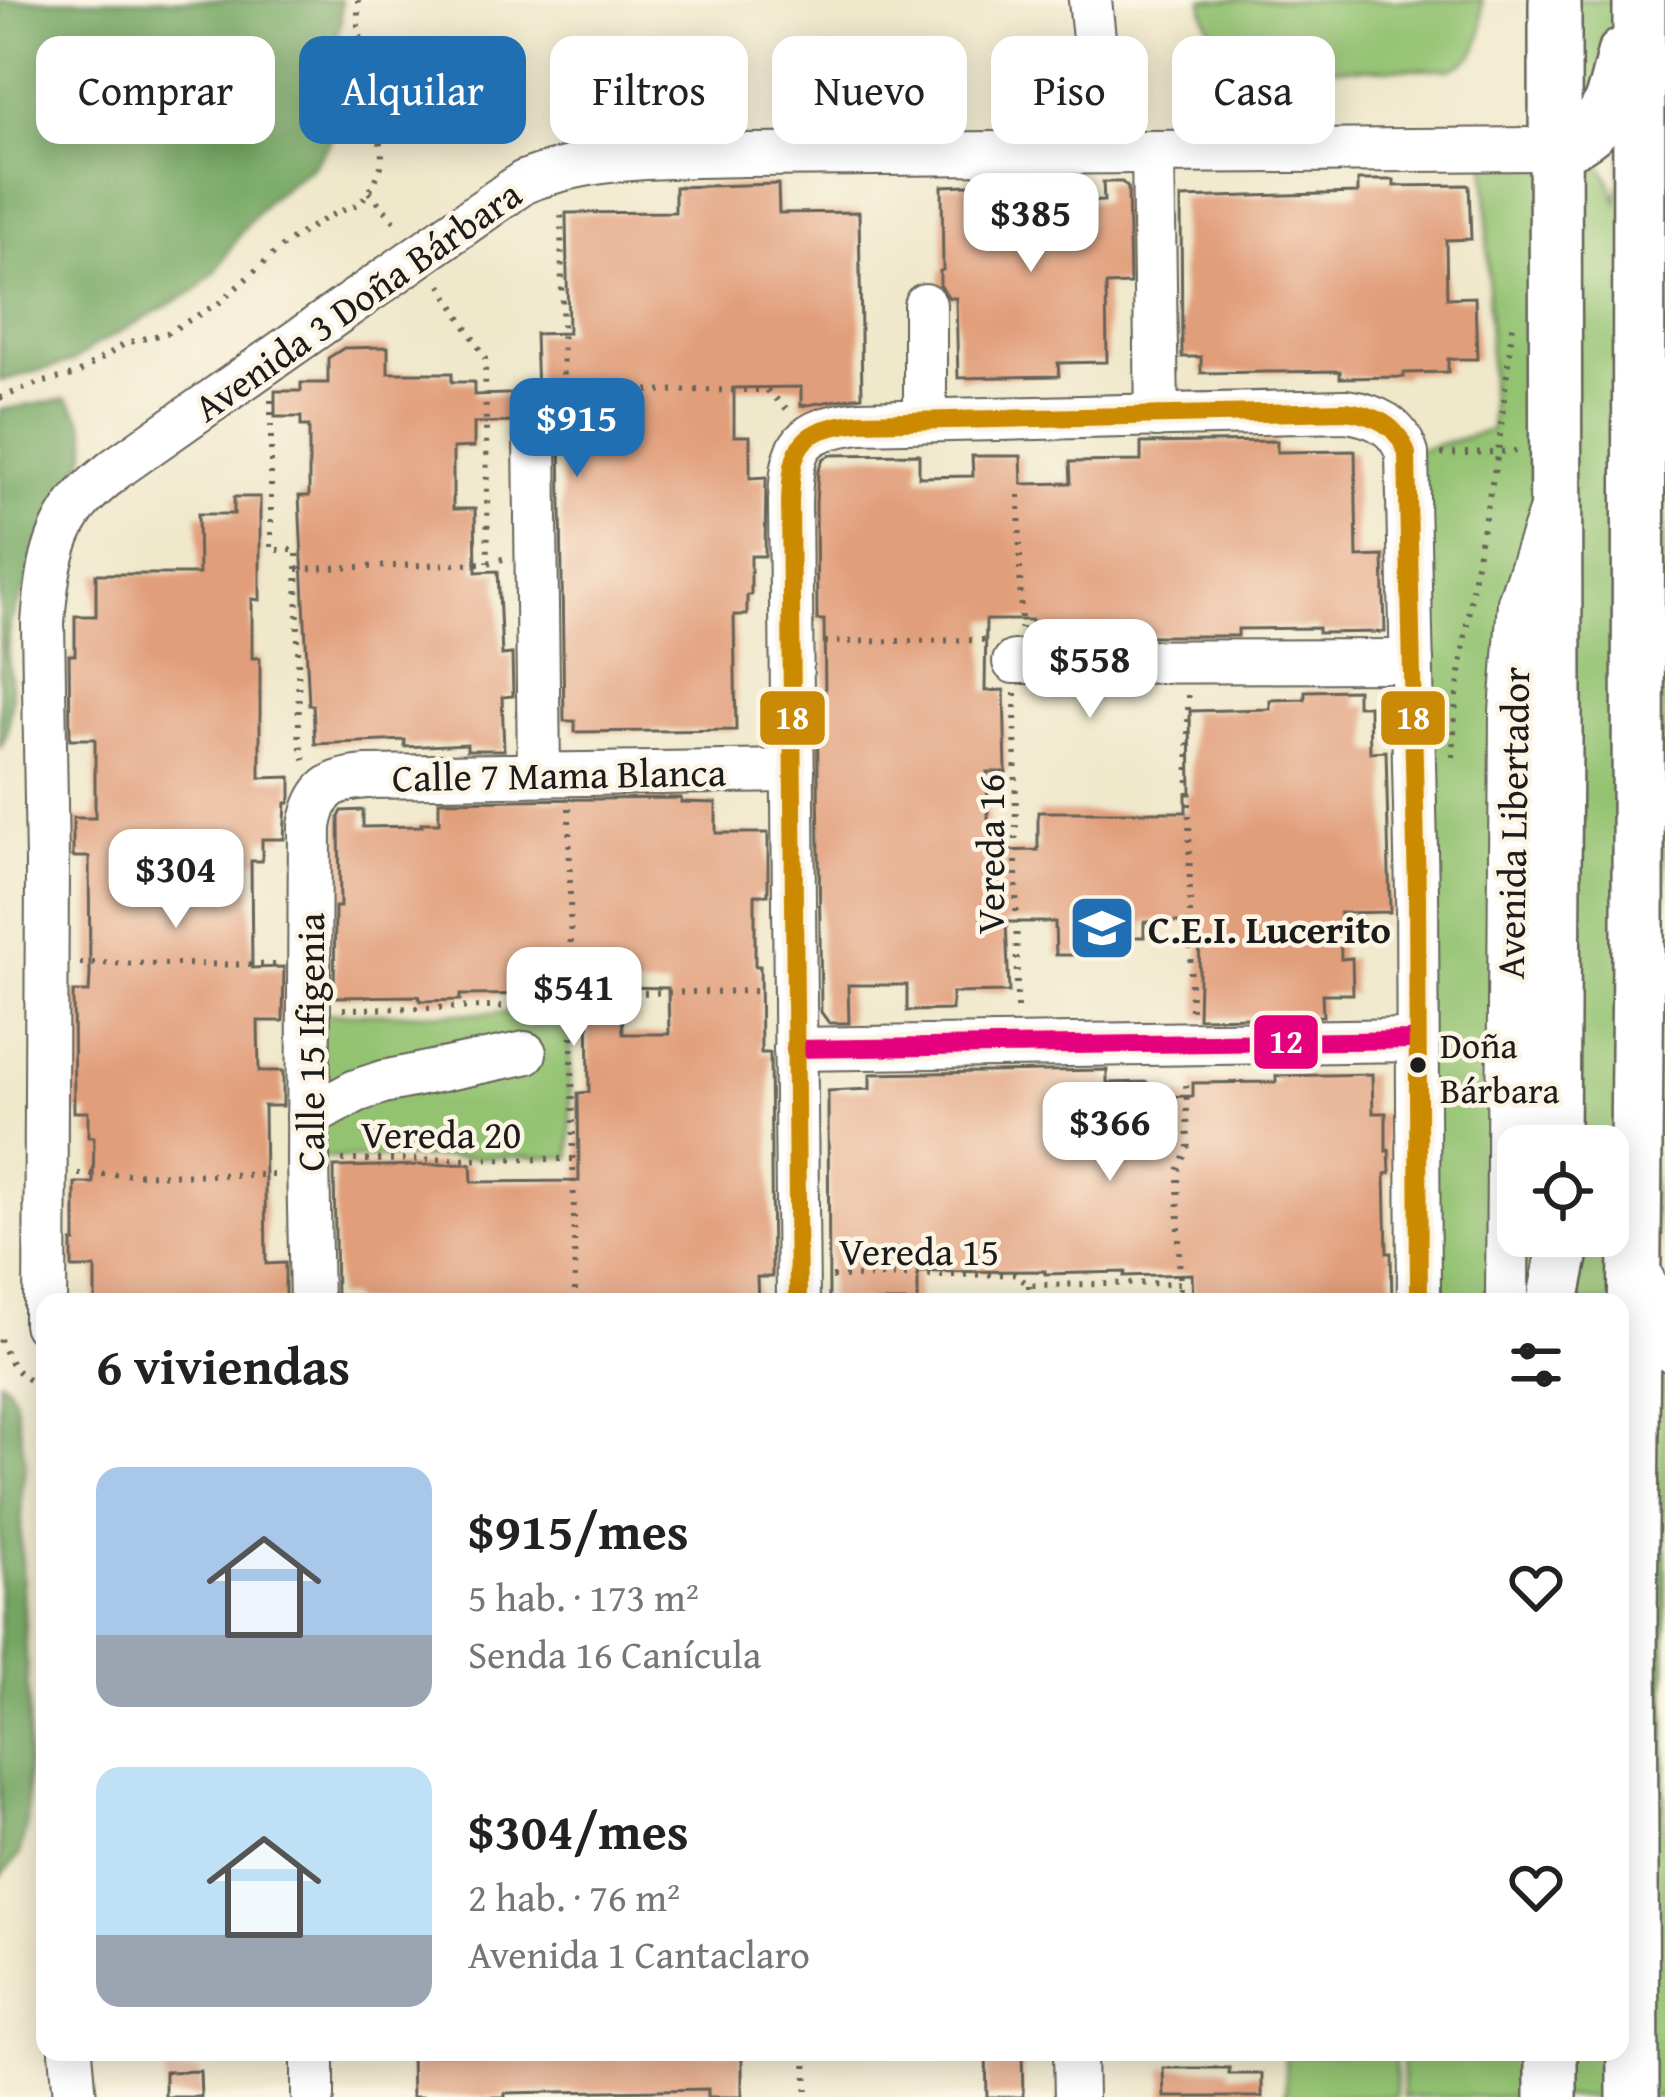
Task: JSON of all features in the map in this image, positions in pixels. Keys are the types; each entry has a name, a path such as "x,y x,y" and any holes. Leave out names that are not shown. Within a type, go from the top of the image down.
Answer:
{"main road":[{"name":"Avenida Libertador","path":"1553,1125 1555,0"},
{"path":"1555,149 1580,140 1602,118 1615,90 1638,0"},
{"path":"1634,2097 1634,1163 1636,1107 1656,956 1638,382 1638,0"},
{"path":"1555,149 1590,158 1612,180 1624,331 1638,382"},
{"path":"1555,958 1569,1014 1572,1103 1586,1141 1634,1163"},
{"path":"1552,1257 1552,1293"},
{"path":"1554,1293 1562,1257"},
{"path":"1629,1749 1631,1736"},
{"path":"1551,2061 1551,2097"},
{"path":"1612,2061 1614,2097"}],"street":[{"path":"1090,0 1094,36"},
{"name":"Avenida 3 Doña Bárbara","path":"46,962 43,623 46,585 63,527 74,508 115,469 524,182 561,168 656,157 1555,149"},
{"path":"1153,153 1157,416"},
{"path":"925,305 926,419"},
{"path":"798,1290 791,471 802,442 826,428 860,422 1346,411 1381,419 1399,441 1412,661 1419,1293"},
{"path":"535,434 536,541 554,773"},
{"name":"Avenida Libertador","path":"1507,1293 1508,795 1514,678 1519,602 1555,471"},
{"path":"1018,662 1412,661"},
{"name":"Calle 7 Mama Blanca","path":"328,788 338,781 367,777 793,771"},
{"name":"Calle 15 Ifigenia","path":"310,1293 310,826 314,808 328,788"},
{"path":"45,1293 46,962"},
{"path":"795,1049 1418,1040"},
{"path":"308,1117 383,1082 525,1053"},
{"path":"1634,1262 1652,1299 1665,1348"},
{"path":"72,2061 75,2097"},
{"path":"313,2061 313,2097"},
{"path":"1076,2061 1076,2097"}],"path":[{"path":"0,398 77,374 126,343 180,326 219,303 286,243 354,207 369,192 382,152 358,25 358,0"},
{"path":"561,168 563,392 767,389 813,434"},
{"path":"369,192 421,252 484,358 488,563"},
{"path":"1453,757 1460,673 1498,453 1515,304"},
{"path":"270,359 272,550 297,550 301,756 328,788"},
{"path":"1399,441 1498,453 1555,471"},
{"name":"Vereda 16","path":"1017,1046 1019,495"},
{"path":"297,569 488,563 536,541"},
{"path":"792,643 1001,639 1018,662"},
{"path":"1412,661 1485,679 1514,678"},
{"path":"1180,1293 1178,1171 1188,1146 1187,662"},
{"path":"554,773 572,994 575,1293"},
{"path":"46,962 309,966"},
{"path":"572,994 795,990"},
{"path":"309,1009 572,1006"},
{"name":"Vereda 20","path":"45,1174 574,1159"},
{"name":"Vereda 15","path":"798,1290 1014,1274 1029,1286 1180,1283"},
{"path":"1029,1286 1029,1293"},
{"path":"0,1339 11,1365 20,1376 36,1383"},
{"path":"806,2061 806,2097"}],"green space":[{"path":"0,0 341,0 337,36 299,36 299,144 329,144 314,165 268,200 216,271 196,290 72,362 0,381"},
{"path":"1202,0 1482,0 1481,33 1469,58 1449,69 1335,68 1335,36 1215,36"},
{"path":"1555,0 1636,0 1590,157 1608,178 1617,205 1639,0 1665,0 1665,925 1637,991 1665,1349 1665,2097 1633,2097 1629,1293 1421,1293 1409,453 1491,430 1486,151 1555,151"},
{"path":"66,399 82,421 86,453 9,625 12,696 0,749 0,410"},
{"path":"570,1013 571,1157 310,1158 310,1014"},
{"path":"0,1380 14,1397 26,1464 21,1542 29,1717 26,1827 19,1855 0,1878"},
{"path":"1285,2061 1395,2061 1396,2097 1286,2097"},
{"path":"1402,2061 1612,2061 1614,2097 1403,2097"}],"building":[{"path":"1358,180 1394,180 1394,186 1469,185 1471,239 1446,240 1447,298 1475,297 1477,359 1448,359 1448,372 1340,378 1340,371 1201,373 1201,357 1182,357 1181,198 1358,193"},
{"path":"1055,182 1055,202 1104,201 1103,182 1122,182 1128,188 1130,284 1106,285 1107,362 1058,363 1059,376 958,378 956,298 949,298 940,285 942,186"},
{"path":"778,184 779,213 859,212 862,396 801,406 801,387 734,388 734,436 750,436 750,478 766,477 765,556 751,556 747,615 734,615 736,730 575,732 575,721 564,721 560,434 548,412 534,409 513,422 474,423 474,447 453,448 453,509 475,509 476,572 498,571 502,655 512,654 513,696 502,697 504,750 467,750 467,744 405,747 405,740 315,744 299,496 309,496 309,426 301,426 301,417 275,417 275,391 301,391 301,383 328,383 328,358 344,348 388,347 388,373 452,373 452,382 474,382 474,395 537,393 535,334 568,333 566,213 675,212 675,187"},
{"path":"1277,441 1277,452 1355,451 1357,557 1383,556 1385,632 1318,633 1318,628 1238,629 1238,636 1041,636 1041,625 1032,626 1032,620 986,620 985,691 1004,690 1006,772 987,772 989,851 1038,850 1038,812 1186,812 1186,794 1191,794 1190,711 1270,709 1270,700 1305,699 1305,691 1357,690 1357,706 1369,706 1370,752 1386,751 1390,912 1340,913 1341,959 1352,958 1353,994 1322,994 1323,1016 1198,1018 1200,936 1191,937 1190,922 1144,922 1144,937 1106,937 1106,955 1056,955 1055,922 1006,922 1009,992 952,993 952,1010 907,1011 907,985 848,985 849,1023 829,1023 821,1012 817,694 825,693 824,620 817,620 816,503 823,459 830,455 919,454 919,477 973,476 972,456 1021,456 1022,484 1071,483 1070,462 1141,461 1141,443"},
{"path":"234,497 260,497 260,600 252,599 252,658 260,658 260,778 291,777 284,839 262,839 262,861 251,861 252,968 284,967 283,1021 258,1021 259,1071 283,1071 283,1106 264,1106 266,1264 285,1263 285,1293 95,1293 95,1268 72,1268 75,1183 93,1183 94,1137 88,1137 88,1112 74,1112 73,992 89,992 90,975 89,857 73,857 73,818 95,818 95,739 70,739 69,655 75,655 75,616 96,616 96,574 199,574 198,514 234,514"},
{"path":"681,798 681,802 716,803 716,833 768,833 768,895 755,895 755,966 760,966 761,1053 770,1053 772,1277 757,1277 758,1293 336,1293 334,1167 471,1164 472,1182 579,1181 578,1093 589,1092 588,994 460,995 460,1000 420,1001 419,996 334,997 342,811 363,810 363,827 439,823 439,801","holes":["621,987 668,988 669,1034 623,1034"]},
{"path":"1107,1070 1107,1083 1147,1082 1148,1097 1193,1096 1193,1083 1372,1074 1373,1113 1386,1113 1392,1293 1193,1293 1192,1274 1045,1271 918,1272 918,1293 829,1293 828,1091 870,1089 870,1074"},
{"path":"411,2061 742,2061 742,2097 708,2097 708,2089 412,2097"},
{"path":"986,2061 1022,2061 1023,2097 987,2097"},
{"path":"1163,2068 1229,2068 1229,2074 1262,2074 1262,2097 1164,2097"},
{"path":"200,2071 201,2097 165,2097 165,2072"}],"transit line":[{"name":"18","path":"798,1293 790,502 793,466 803,443 824,430 860,422 1346,411 1384,423 1407,454 1417,895 1419,1293"},
{"name":"12","path":"795,1049 1417,1040"}],"place":[{"name":"C.E.I. Lucerito","path":"1102,928"},
{"name":"Doña Bárbara","path":"1418,1065"}]}
